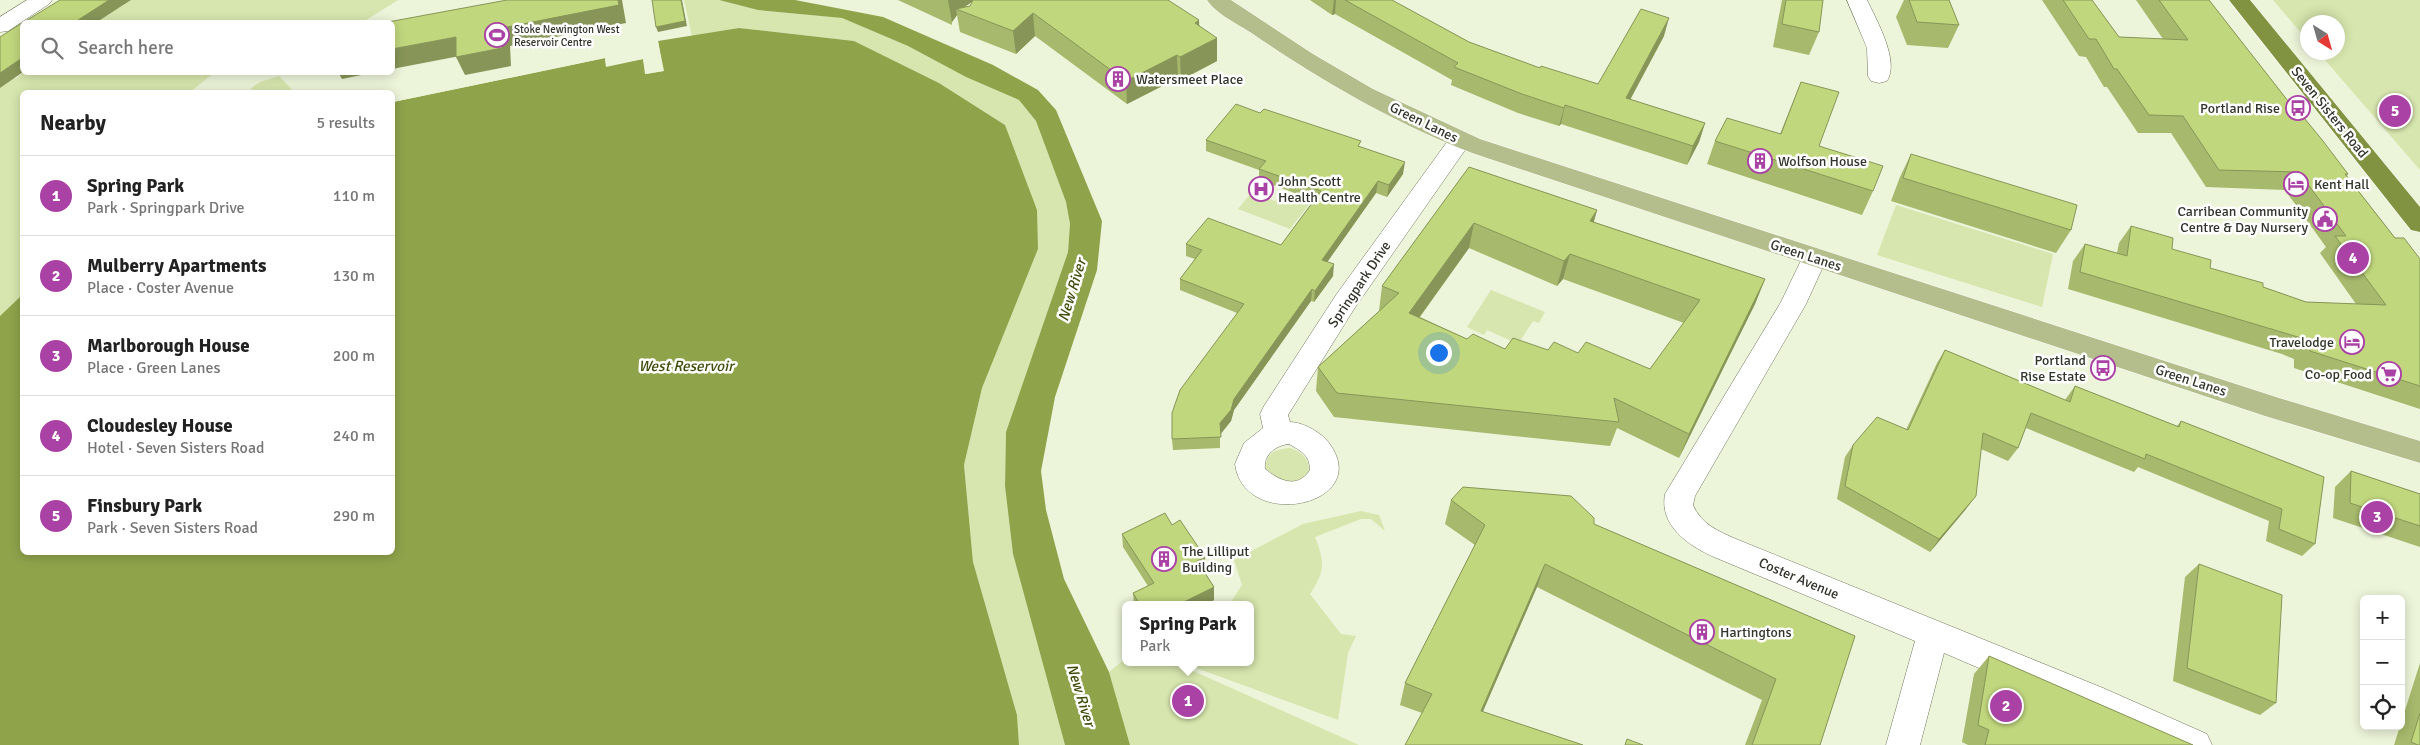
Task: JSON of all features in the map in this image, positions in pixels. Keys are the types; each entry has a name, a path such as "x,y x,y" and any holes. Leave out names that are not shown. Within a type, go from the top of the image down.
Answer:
{"highway":[{"name":"Seven Sisters Road","path":"2239,0 2420,224"}],"main road":[{"name":"Green Lanes","path":"1218,0 1308,62 1372,97 1460,140 1814,258 2275,408 2420,452"}],"street":[{"path":"0,26 42,0"},
{"path":"1857,0 1878,48 1879,76"},
{"name":"Springpark Drive","path":"1278,434 1274,414 1345,302 1460,140"},
{"name":"Coster Avenue","path":"1814,258 1793,304 1680,494 1678,505 1690,528 1703,538 1725,548 2195,745"},
{"path":"1904,745 1933,634"}],"shaded area":[{"path":"127,0 398,0 366,20 99,20 124,5"},
{"path":"684,0 719,0 758,10 842,18 908,46 966,77 1019,100 1036,121 1066,202 1070,224 1068,252 1006,432 1005,486 1013,554 1065,745 1019,745 1017,715 973,562 964,465 982,388 1038,249 1005,125 939,83 854,41 739,28 692,36"},
{"path":"2273,0 2420,0 2420,170 2325,60 2345,60 2345,15 2300,15 2300,32"},
{"path":"20,75 211,75 193,90 20,90 20,297 0,316 0,79 17,78"},
{"path":"279,76 292,90 250,89 260,82"},
{"path":"1311,167 1333,174 1290,229 1238,209 1251,193 1275,201 1283,192 1290,194"},
{"path":"1896,205 2053,254 2042,307 1877,255"},
{"path":"1491,290 1545,312 1539,323 1533,321 1518,344 1487,330 1484,335 1467,327"},
{"path":"1290,448 1299,452 1305,458 1309,470 1302,480 1284,483 1266,472 1266,466 1268,457 1275,451"},
{"path":"1361,511 1379,515 1385,531 1371,519 1361,519 1315,537 1321,553 1322,567 1319,579 1310,594 1341,634 1356,636 1348,653 1338,720 1191,666 1254,666 1254,601 1232,601 1242,585 1234,560 1303,524"},
{"path":"1122,661 1122,666 1182,666 1359,745 1130,745 1109,672"}],"water":[{"name":"New River","path":"719,0 795,0 883,17 993,65 1038,90 1056,110 1102,221 1097,270 1055,397 1041,471 1046,510 1064,579 1109,672 1130,745 1065,745 1013,554 1005,486 1006,432 1068,252 1070,224 1066,202 1036,121 1019,100 966,77 908,46 842,18 758,10"},
{"name":"West Reservoir","path":"739,28 854,41 939,83 1005,125 1037,210 1038,249 982,388 964,465 973,562 1017,715 1019,745 0,745 0,316 20,297 20,555 395,555 395,102 605,58 606,66 643,59 646,74 663,71 658,41"}],"pier":[{"path":"656,41 658,41 664,71 645,74 643,59 606,67 605,58 395,102 395,98 605,56 608,64 643,57 647,71 661,69"}],"building":[{"path":"60,0 109,0 78,20 27,20"},
{"path":"507,0 618,0 619,5 502,28 502,48 456,57 456,37 395,48 395,21"},
{"path":"652,0 681,0 685,21 656,27"},
{"path":"973,0 1168,0 1199,20 1195,23 1217,38 1180,57 1177,55 1126,81 1033,13 1013,31 956,9 970,6"},
{"path":"1345,0 1392,0 1469,42 1540,68 1541,66 1598,84 1641,9 1669,18 1626,98 1705,123 1693,146 1565,105 1564,108 1522,94 1454,67 1458,63"},
{"path":"1786,0 1823,0 1819,32 1782,24"},
{"path":"1909,0 1949,0 1959,25 1917,22"},
{"path":"2063,0 2092,0 2119,37 2188,40 2159,0 2209,0 2288,101 2291,102 2323,141 2348,174 2345,174 2395,238 2404,238 2420,259 2420,386 2310,351 2310,342 2298,337 2080,272 2085,244 2127,256 2131,226 2173,238 2172,249 2211,260 2210,268 2263,283 2263,287 2306,302 2386,305 2335,236 2346,236 2299,172 2219,170 2183,116 2149,115 2117,69 2114,69 2096,39 2089,39"},
{"path":"20,24 20,59 0,73 0,37"},
{"path":"1801,82 1839,92 1819,146 1883,166 1873,191 1715,141 1727,118 1781,134"},
{"path":"1236,104 1260,113 1264,109 1361,141 1358,146 1405,162 1389,185 1378,181 1322,260 1334,264 1315,291 1312,289 1234,399 1231,410 1220,423 1221,437 1172,439 1172,413 1180,390 1244,304 1180,279 1202,250 1186,244 1208,218 1281,245 1321,191 1259,169 1266,161 1206,140"},
{"path":"1911,154 2077,205 2071,230 1903,178"},
{"path":"1469,167 1597,210 1590,221 1765,279 1689,434 1614,398 1619,422 1337,393 1318,367 1399,293 1382,286","holes":["1474,223 1564,261 1570,254 1700,300 1650,369 1586,342 1578,353 1554,342 1548,350 1513,338 1505,349 1473,334 1467,339 1409,313"]},
{"path":"1945,350 2070,402 2075,386 2179,427 2181,421 2324,477 2315,544 2279,529 2282,509 2146,454 2145,459 2031,413 2018,448 1983,433 1976,496 1939,539 1845,486 1853,445 1877,417 1908,430"},
{"path":"2351,471 2420,494 2420,526 2350,503"},
{"path":"1463,487 1571,496 1594,518 1594,524 1855,636 1820,745 1752,745 1776,679 1545,564 1481,711 1583,745 1405,745 1432,694 1405,683 1485,525 1451,500"},
{"name":"The Lilliput Building","path":"1165,513 1172,525 1180,520 1205,557 1197,561 1214,587 1186,601 1138,601 1133,593 1154,583 1122,534"},
{"path":"2199,564 2282,595 2276,703 2187,668"},
{"path":"1989,656 2193,745 1985,745 1989,730 1978,725"},
{"path":"2420,713 2420,745 2418,745 2411,742"},
{"path":"1627,739 1643,745 1625,745"}],"place":[{"name":"Stoke Newington West Reservoir Centre","path":"497,35"},
{"name":"Watersmeet Place","path":"1118,79"},
{"name":"Portland Rise","path":"2298,108"},
{"name":"Finsbury Park","path":"2395,111"},
{"name":"Wolfson House","path":"1760,161"},
{"name":"Kent Hall","path":"2296,184"},
{"name":"John Scott Health Centre","path":"1261,189"},
{"name":"Carribean Community Centre & Day Nursery","path":"2325,219"},
{"name":"Cloudesley House","path":"2353,258"},
{"name":"Travelodge","path":"2352,342"},
{"name":"Portland Rise Estate","path":"2103,368"},
{"name":"Co-op Food","path":"2389,374"},
{"name":"Marlborough House","path":"2377,517"},
{"name":"The Lilliput Building","path":"1164,559"},
{"name":"Hartingtons","path":"1702,632"},
{"name":"Spring Park","path":"1188,701"},
{"name":"Mulberry Apartments","path":"2006,706"}]}
